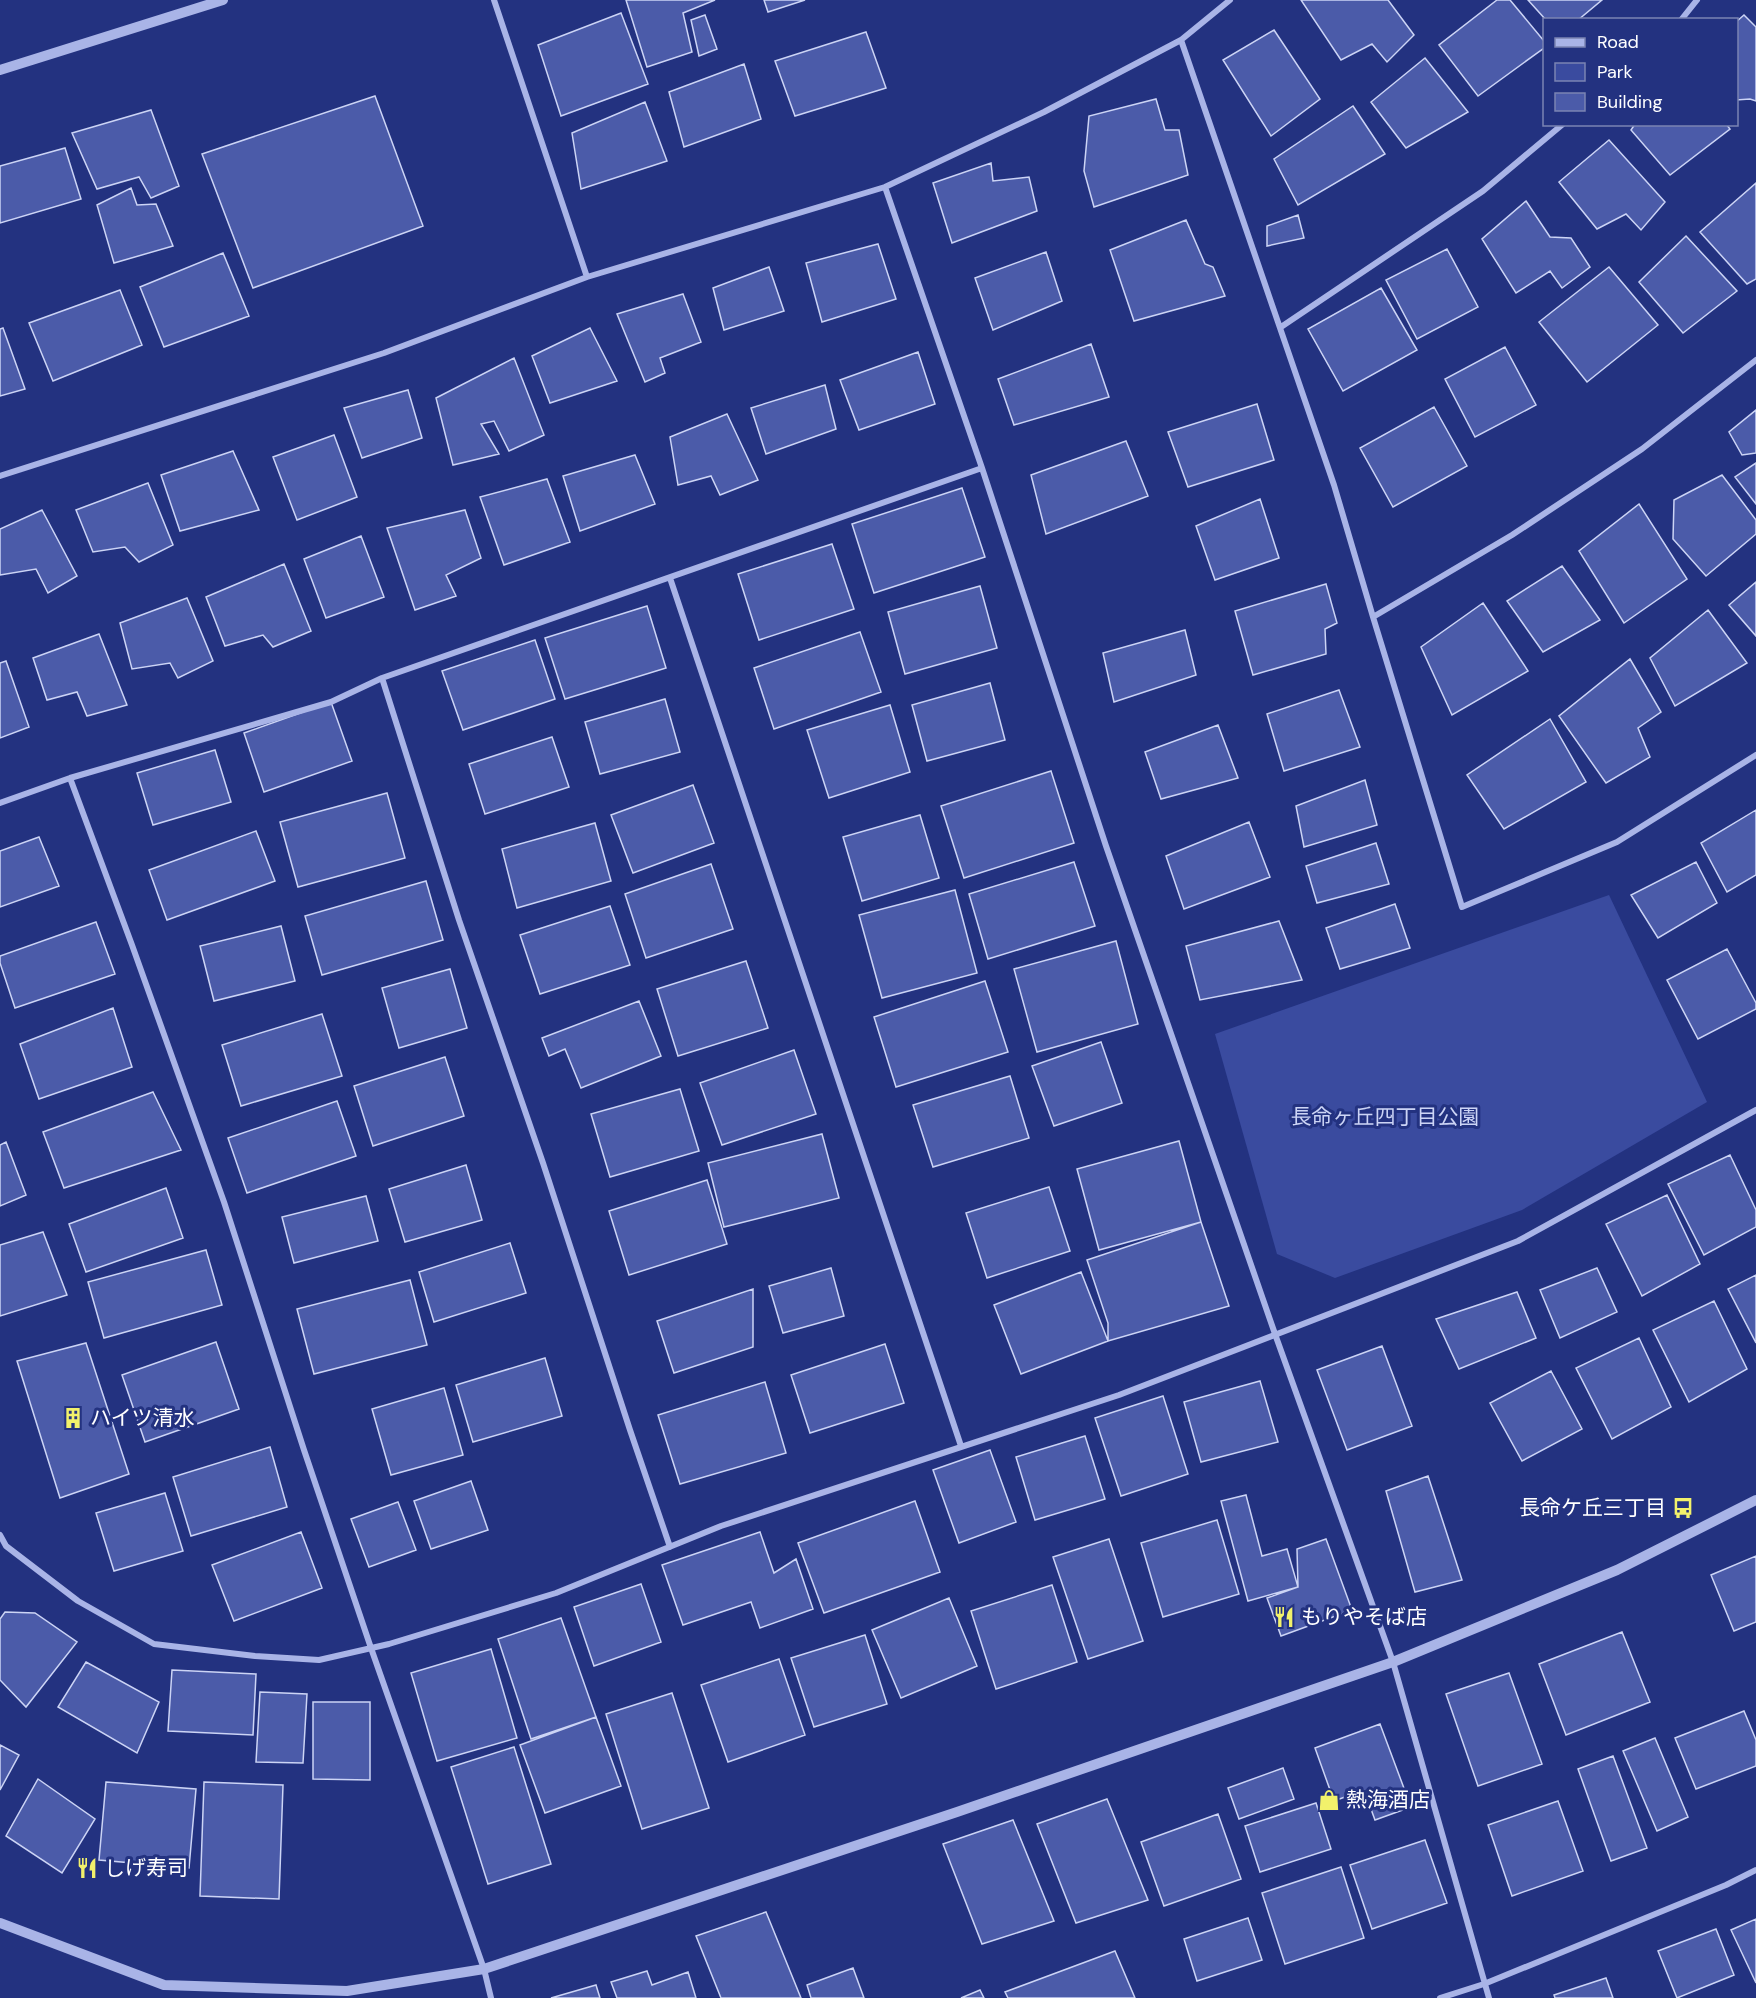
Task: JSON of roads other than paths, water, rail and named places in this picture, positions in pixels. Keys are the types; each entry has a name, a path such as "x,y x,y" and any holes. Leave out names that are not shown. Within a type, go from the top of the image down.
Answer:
{"street":[{"path":"0,70 223,0"},
{"path":"494,0 587,277"},
{"path":"0,476 384,353 587,277 885,187 1044,112 1181,40 1230,0"},
{"path":"1683,18 1697,0"},
{"path":"1181,40 1334,485 1462,907 1617,842 1756,755"},
{"path":"1281,327 1483,191 1561,126"},
{"path":"885,187 982,468 1106,846 1275,1334 1394,1662 1489,1998"},
{"path":"1373,617 1512,535 1642,449 1756,360"},
{"path":"0,803 70,778 331,702 382,678 982,468"},
{"path":"670,578 961,1446"},
{"path":"382,678 459,920 543,1163 670,1547"},
{"path":"70,778 224,1202 304,1450 484,1969 491,1998"},
{"path":"0,1535 6,1546 78,1601 154,1644 255,1656 319,1660 389,1644 556,1593 721,1526 1119,1395 1518,1241 1669,1160 1756,1110"},
{"path":"0,1923 164,1985 347,1991 484,1969 957,1812 1394,1662 1617,1570 1756,1500"},
{"path":"1440,1998 1484,1984 1726,1885 1756,1870"}],"place":[{"name":"ハイツ清水","path":"73,1418"},
{"name":"長命ケ丘三丁目","path":"1683,1508"},
{"name":"もりやそば店","path":"1284,1617"},
{"name":"熱海酒店","path":"1329,1800"},
{"name":"しげ寿司","path":"87,1868"}],"park label":[{"name":"長命ヶ丘四丁目公園","path":"1385,1117"}]}
